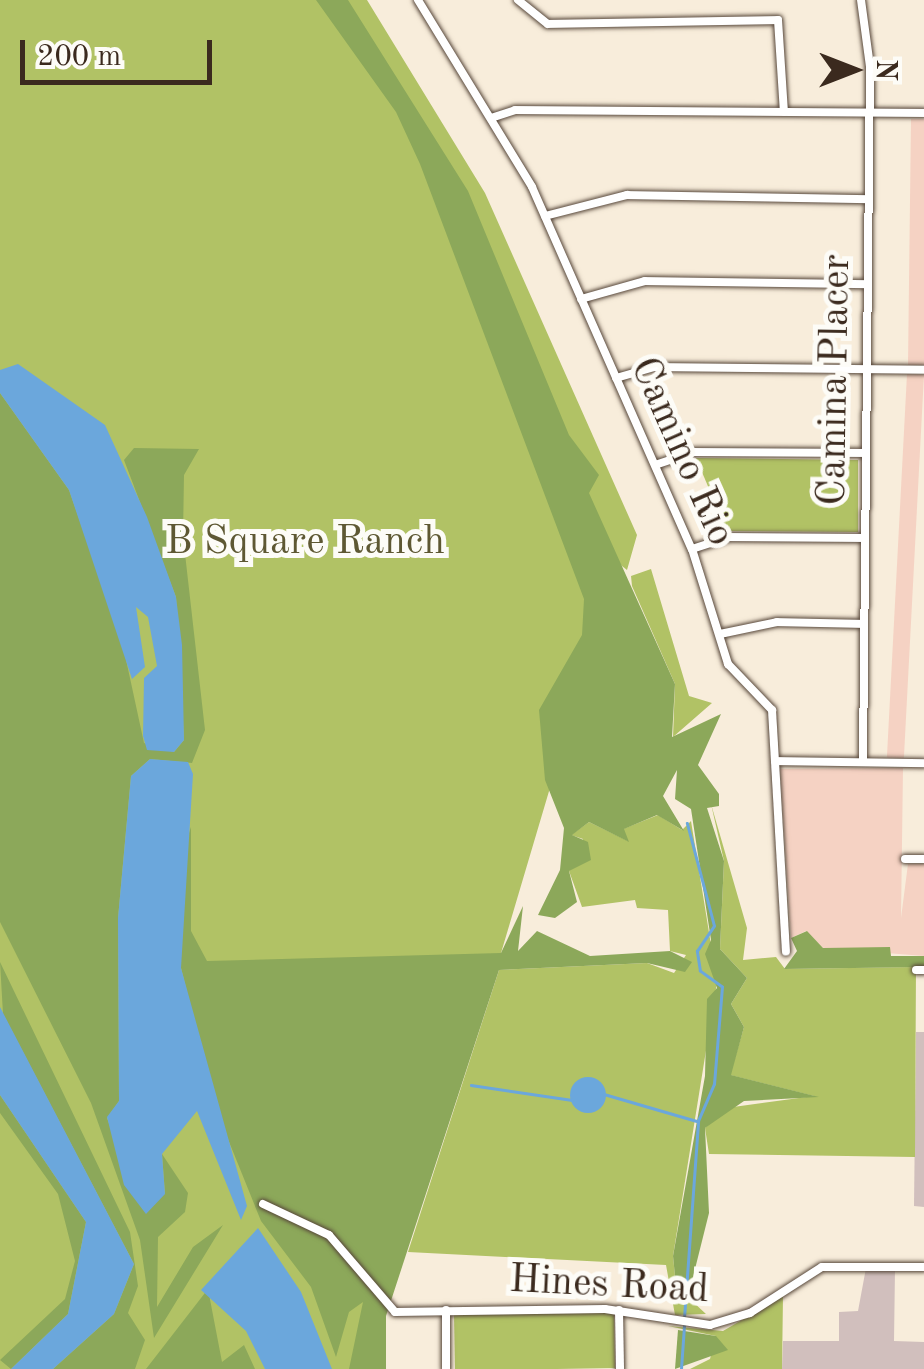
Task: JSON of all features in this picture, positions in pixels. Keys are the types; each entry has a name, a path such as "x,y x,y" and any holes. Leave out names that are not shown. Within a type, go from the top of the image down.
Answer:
{"street":[{"name":"Camino Rio","path":"418,0 491,118 545,216 692,549 728,664 772,710 786,952"},
{"path":"518,0 548,24 778,20 784,112"},
{"name":"Camina Placer","path":"861,0 869,113 863,762"},
{"path":"491,118 514,110 924,114"},
{"path":"545,216 627,195 867,199"},
{"path":"581,299 645,281 867,284"},
{"path":"616,378 654,367 924,370"},
{"path":"655,465 709,451 866,453"},
{"path":"692,549 728,537 864,538"},
{"path":"720,634 777,622 864,624"},
{"path":"775,761 924,763"},
{"path":"905,859 924,859"},
{"name":"Hines Road","path":"263,1204 329,1235 395,1312 619,1310 724,1324 822,1267 924,1267"},
{"path":"446,1310 446,1369"},
{"path":"619,1310 620,1369"}],"shaded area":[{"path":"911,119 924,119 924,365 908,365"},
{"path":"907,374 924,375 904,758 887,757"},
{"path":"903,768 901,918 908,864 924,864 924,956 823,948 806,931 791,938 780,769"},
{"path":"916,1032 924,1032 924,1207 914,1206"},
{"path":"866,1268 895,1270 894,1341 924,1342 924,1369 782,1369 783,1341 839,1341 839,1312 858,1311"}],"green space":[{"name":"B Square Ranch","path":"0,0 367,0 485,193 637,535 627,570 617,562 501,953 377,1310 377,1369 0,1369"},
{"path":"316,0 348,0 468,191 569,435 599,475 589,493 675,684 672,737 721,714 698,765 719,794 719,806 707,808 724,861 720,949 747,978 731,1004 744,1027 731,1075 819,1097 744,1101 705,1128 709,1213 686,1305 677,1296 673,1256 705,1076 707,999 717,988 705,954 711,940 691,809 675,799 677,770 663,796 684,831 657,815 624,829 629,842 589,822 572,835 588,842 591,860 569,871 577,902 555,918 538,915 560,870 564,828 545,780 539,710 582,635 584,599 420,164 396,112"},
{"path":"0,393 69,490 122,641 144,743 174,752 184,740 176,597 124,460 134,448 199,449 184,475 183,536 205,730 192,763 150,759 131,776 118,918 119,1101 107,1118 116,1143 165,1194 162,1154 188,1193 185,1212 158,1237 157,1307 193,1247 223,1225 154,1338 140,1240 91,1103 0,922"},
{"path":"696,458 858,460 858,532 727,531"},
{"path":"651,569 689,696 712,703 673,737 675,684 632,586 631,576"},
{"path":"711,804 747,928 743,960 776,957 785,969 916,967 915,1157 709,1154 705,1128 726,1108 814,1096 730,1075 744,1027 731,1004 747,978 720,949 724,861"},
{"path":"658,815 682,830 691,821 717,982 673,1256 677,1296 694,1286 696,1267 696,1292 692,1301 706,1314 675,1315 666,1265 408,1252 499,970 647,963 674,973 686,955 670,951 668,910 637,908 635,900 582,907 569,871 583,839 571,835 589,822 628,841 623,829"},
{"path":"191,827 191,931 207,961 501,953 523,906 518,951 537,931 590,956 670,951 692,962 685,972 647,963 499,970 386,1316 386,1369 349,1369 363,1302 349,1312 336,1357 311,1287 261,1221 217,1112 181,968 181,857"},
{"path":"807,931 823,948 890,947 891,956 924,956 924,967 784,969 797,951 791,938"},
{"path":"0,962 130,1232 138,1286 128,1313 145,1340 135,1369 53,1369 114,1314 134,1264 3,1014"},
{"path":"0,1095 86,1222 68,1314 11,1369 0,1360 65,1299 75,1261 58,1194 0,1113"},
{"path":"208,1289 222,1362 244,1345 255,1369 146,1369"},
{"path":"783,1296 782,1369 690,1369 710,1359 716,1336 668,1326 723,1331"},
{"path":"614,1312 615,1368 455,1369 454,1315"},
{"path":"678,1330 716,1336 728,1350 675,1369"}],"water":[{"path":"18,364 105,425 147,517 176,597 182,645 184,740 174,752 147,750 143,736 144,678 157,666 148,617 136,607 145,667 132,679 69,490 0,393 0,370"},
{"path":"150,759 188,762 193,774 181,968 247,1206 241,1220 197,1111 162,1154 165,1194 146,1214 124,1185 107,1117 119,1101 118,918 131,776"},
{"path":"0,1007 134,1264 114,1314 53,1369 11,1369 68,1314 86,1222 0,1095"},
{"path":"588,1077 601,1082 606,1095 601,1108 588,1113 575,1108 570,1095 575,1082"},
{"path":"258,1228 301,1292 332,1369 265,1369 246,1331 201,1290"}],"waterway":[{"path":"684,1318 698,1121 714,1084 722,987 700,971 697,951 714,926 687,824"},
{"path":"471,1085 572,1100"},
{"path":"604,1094 697,1121"},
{"path":"681,1369 684,1326"}]}
